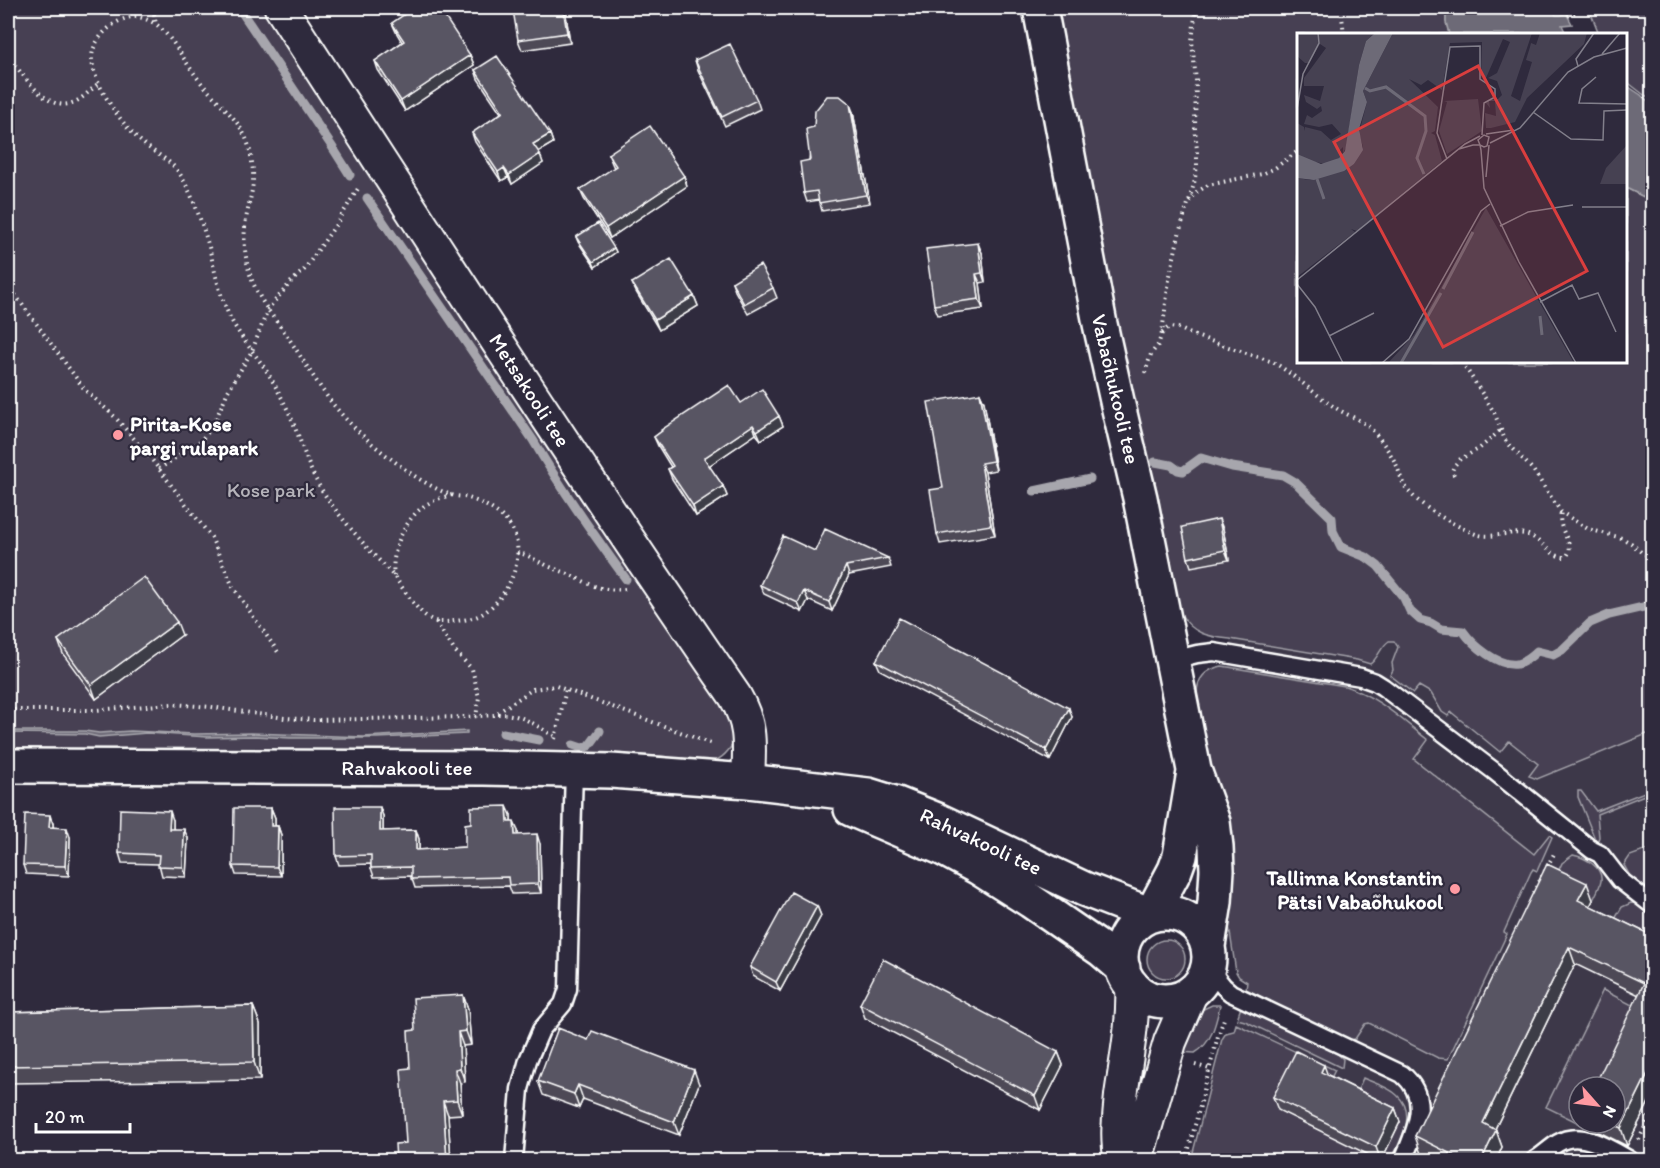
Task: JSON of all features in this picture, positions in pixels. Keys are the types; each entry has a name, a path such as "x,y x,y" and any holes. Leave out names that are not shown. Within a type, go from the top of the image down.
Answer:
{"street":[{"name":"Metsakooli tee","path":"281,8 654,579 743,710 749,737 748,781"},
{"name":"Vabaõhukooli tee","path":"1040,8 1100,324 1140,498 1194,770 1213,822 1216,847 1215,902 1208,954"},
{"name":"Rahvakooli tee","path":"8,766 484,768 564,758 652,773 868,795 945,823 1084,889 1151,915"},
{"name":"Vabaõhukooli tee","path":"1151,915 1180,856 1194,770"},
{"name":"Rahvakooli tee","path":"805,788 942,848 970,863 1102,950 1127,976"},
{"path":"1120,1161 1118,1123 1132,1016 1127,976 1121,955 1124,942 1130,930 1139,921 1151,915 1165,913 1180,915 1192,922 1202,933 1208,954 1206,973 1200,983 1183,997 1172,1000 1150,998 1140,992 1127,976"},
{"path":"1136,1161 1170,1042 1192,991"}],"lane":[{"path":"1173,660 1214,652 1361,677 1375,682 1600,854 1620,880 1653,905"},
{"path":"514,1161 520,1089 528,1060 541,1030 563,1004 568,989 564,758"},
{"path":"1208,954 1216,978 1222,987 1231,993 1409,1079 1416,1089 1419,1101 1418,1115 1413,1137 1403,1161"},
{"path":"1192,991 1204,988 1231,993"},
{"path":"1535,1161 1560,1142 1571,1138 1588,1141 1609,1149 1630,1161"}],"path":[{"path":"153,8 156,24"},
{"path":"1197,8 1192,41 1196,74 1197,166 1169,280 1162,333 1169,327 1178,328 1281,367 1322,398 1365,423 1374,431 1389,452 1404,484 1418,501 1437,514 1474,533 1484,536 1526,534 1560,557 1566,557 1570,553 1570,545 1561,529 1559,520 1561,512"},
{"path":"1341,8 1344,33"},
{"path":"1568,16 1583,8"},
{"path":"436,622 476,617 485,612 506,589 515,567 517,553 515,535 510,525 503,517 483,504 452,495 405,469 346,420 331,401 257,293 248,269 245,229 253,174 247,138 200,81 165,32 156,24 137,16 120,21 105,31 96,44 92,57 99,83 130,132 150,149 171,162 180,172 193,198 225,305 237,329 270,376 279,393 313,473 324,493 344,520 420,609 436,622 454,650 472,669 478,697 476,717"},
{"path":"8,56 32,86 54,104 74,103 99,83"},
{"path":"1187,205 1197,192 1208,185 1269,171 1297,152"},
{"path":"159,469 200,441 212,428 228,391 252,351 268,309 304,270 360,185 382,162"},
{"path":"8,285 85,390 115,417 159,469 211,537 233,587 280,655"},
{"path":"1463,363 1494,412 1505,440 1533,470 1561,512 1588,529 1622,538 1642,553 1653,557"},
{"path":"1454,475 1452,471 1459,460 1480,448 1501,430"},
{"path":"394,576 393,557 407,525 429,502 452,495"},
{"path":"517,553 526,554 586,584 603,589 635,588 654,579"},
{"path":"498,714 533,688 556,686 720,748"},
{"path":"564,758 556,738 566,689"},
{"path":"8,710 95,710 172,704 314,720 476,717 516,714 556,738"},
{"path":"1531,897 1547,865 1569,831"},
{"path":"1186,1161 1218,1036 1227,1010"}],"shaded area":[{"path":"1446,8 1550,8 1556,15 1566,13 1572,24 1562,25 1566,33 1449,33"},
{"path":"1627,86 1652,106 1652,201 1627,188"},
{"name":"Tallinna Konstantin Pätsi Vabaõhukool","path":"1232,571 1652,715 1652,1160 1218,1160 1232,1038 1252,980 1228,673"},
{"path":"8,731 252,733 364,737 467,731 467,734 377,738 290,738 208,737 147,733 99,737 85,734 8,733"}],"green space":[{"name":"Kose park","path":"8,8 272,8 731,716 734,742 725,754 714,761 705,763 661,756 592,754 8,751"},
{"path":"1056,8 1446,8 1449,33 1297,33 1297,363 1627,363 1627,188 1652,201 1652,732 1537,779 1529,776 1538,764 1509,741 1500,752 1451,712 1448,716 1442,712 1431,693 1419,686 1413,693 1390,675 1398,647 1394,641 1389,641 1370,664 1208,635 1196,630 1185,621 1181,614 1155,488 1130,385"},
{"path":"1589,8 1648,8 1652,12 1652,101 1627,82 1627,33 1599,33"},
{"path":"1222,666 1345,686 1357,690 1389,709 1428,740 1414,759 1534,854 1549,835 1552,837 1537,871 1533,869 1531,872 1504,932 1507,934 1448,1059 1438,1058 1369,1023 1365,1024 1355,1039 1347,1040 1246,989 1247,982 1236,972 1229,926 1233,867 1224,835 1197,694 1197,688 1204,675"},
{"path":"1652,789 1652,792 1597,814 1599,837 1598,840 1595,839 1578,797 1578,791 1581,791 1596,811"},
{"path":"1652,848 1652,894 1630,876 1624,865 1630,856"},
{"path":"1573,855 1587,860 1599,871 1601,881 1593,900 1554,881 1562,863"},
{"path":"1631,903 1639,904 1652,914 1652,951 1609,929 1622,907"},
{"path":"1166,940 1179,946 1185,959 1179,972 1166,978 1153,972 1147,959 1153,946"},
{"path":"1603,990 1638,1008 1613,1075 1567,1075 1567,1117 1546,1107"},
{"path":"1212,1005 1220,1005 1217,1019 1206,1044 1195,1053 1179,1052 1197,1012"},
{"path":"1241,1007 1338,1054 1343,1059 1342,1068 1237,1019"},
{"path":"1236,1024 1335,1070 1327,1086 1381,1160 1191,1160 1222,1039 1226,1033 1234,1031"},
{"path":"1363,1078 1394,1092 1403,1102 1406,1110 1405,1128 1391,1160 1381,1160 1354,1099"}],"building":[{"path":"439,8 470,55 401,101 375,61 404,41 392,23 411,10"},
{"path":"563,8 567,33 518,40 513,10"},
{"path":"730,44 757,100 722,117 695,60"},
{"path":"497,56 550,134 533,144 540,154 509,175 504,168 498,172 472,133 503,112 475,70"},
{"path":"827,96 840,96 850,104 866,195 819,203 817,191 804,193 800,162 810,160 806,129 814,127 815,111"},
{"path":"650,126 684,176 606,228 580,190 616,166 608,154"},
{"path":"598,223 614,248 593,262 576,237"},
{"path":"978,243 982,273 976,274 979,299 934,305 926,249"},
{"path":"671,259 694,296 655,320 632,283"},
{"path":"760,265 773,288 744,304 732,282"},
{"path":"729,385 741,403 762,389 779,416 757,431 753,425 704,458 723,486 693,506 668,469 673,466 654,437"},
{"path":"980,393 993,461 981,463 991,525 937,534 930,490 943,488 928,402"},
{"path":"1219,519 1225,550 1188,558 1182,527"},
{"path":"825,529 888,558 846,566 829,602 804,591 798,603 760,585 783,536 815,551"},
{"path":"144,577 177,622 91,685 58,640"},
{"path":"899,618 1069,708 1046,750 876,661"},
{"path":"507,806 508,822 514,822 515,835 537,834 538,884 509,885 508,877 411,879 411,867 371,868 371,855 336,856 335,807 380,807 380,831 416,830 416,850 465,847 465,824 471,823 471,807"},
{"path":"234,808 271,808 271,826 278,826 277,867 233,866"},
{"path":"120,809 170,811 169,829 184,829 183,867 158,866 159,855 119,853"},
{"path":"25,814 50,815 49,827 67,828 65,866 23,865"},
{"path":"1547,864 1587,883 1578,900 1653,936 1653,1063 1627,1116 1627,1075 1600,1075 1644,983 1569,947 1483,1123 1496,1130 1481,1161 1465,1161 1415,1136"},
{"path":"791,892 817,906 776,982 750,967"},
{"path":"883,959 1058,1052 1035,1096 860,1004"},
{"path":"463,995 466,1031 458,1032 460,1068 455,1069 457,1100 443,1101 447,1161 396,1161 395,1144 406,1143 401,1069 410,1068 408,1031 415,1030 413,998"},
{"path":"253,1006 254,1062 8,1066 8,1012"},
{"path":"558,1028 588,1040 592,1031 694,1070 674,1122 578,1085 574,1094 538,1081"},
{"path":"1296,1051 1324,1065 1321,1072 1395,1108 1376,1147 1273,1097"}],"waterway":[{"path":"239,8 350,175"},
{"path":"367,198 626,579"},
{"path":"1155,462 1171,465 1183,471 1201,458 1232,467 1283,475 1295,482 1332,518 1333,531 1341,547 1366,557 1378,566 1404,598 1410,611 1420,620 1441,629 1463,631 1479,648 1502,662 1517,664 1528,659 1537,651 1553,655 1562,650 1590,623 1609,615 1652,605"},
{"path":"1034,491 1090,479"},
{"path":"573,745 582,748 589,746 600,731"},
{"path":"503,733 539,740"}],"place":[{"name":"Pirita-Kose pargi rulapark","path":"118,435"},
{"name":"Tallinna Konstantin Pätsi Vabaõhukool","path":"1455,889"}]}
